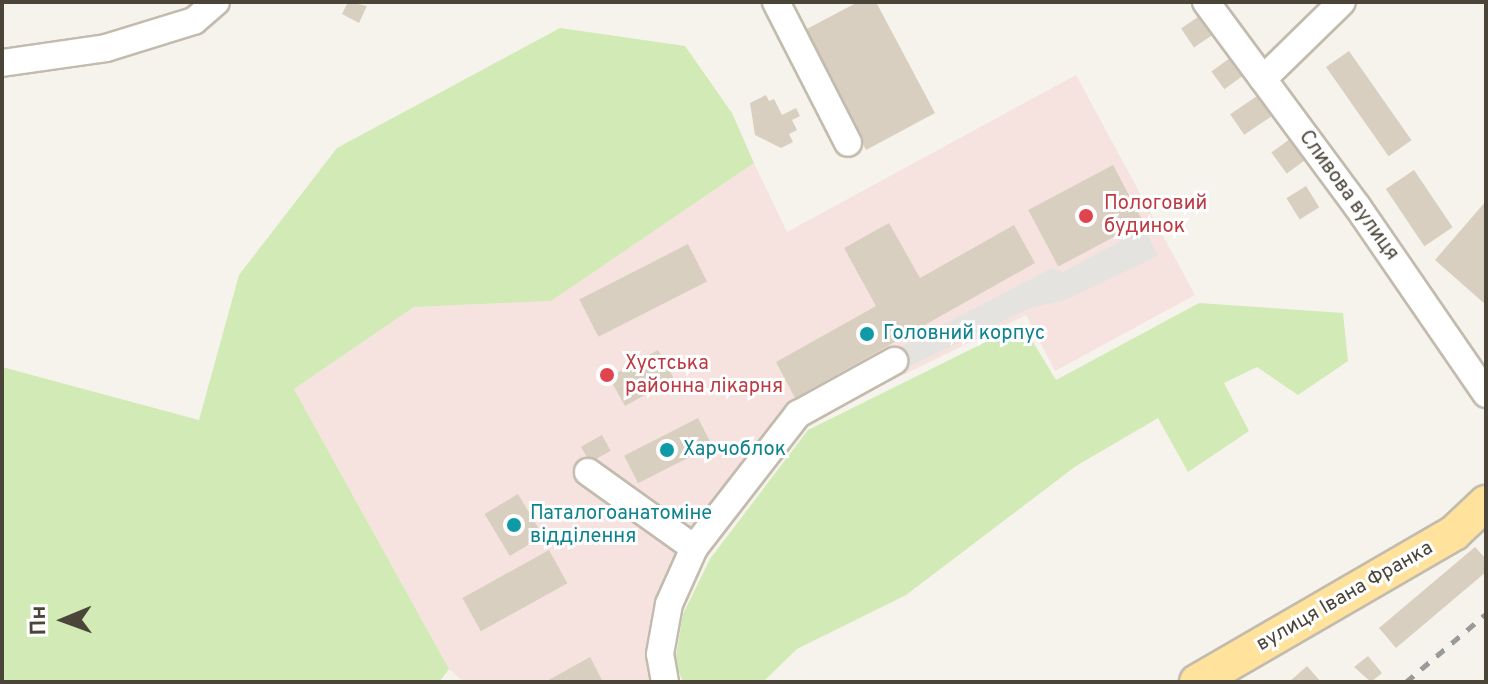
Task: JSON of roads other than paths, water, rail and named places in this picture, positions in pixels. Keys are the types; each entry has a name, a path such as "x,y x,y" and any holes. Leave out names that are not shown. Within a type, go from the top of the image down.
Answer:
{"main road":[{"name":"вулиця Івана Франка","path":"1197,682 1229,674 1454,533 1486,503"}],"street":[{"path":"2,63 106,48 194,21 216,2"},
{"path":"776,2 848,143"},
{"name":"Сливова вулиця","path":"1206,2 1486,394"},
{"path":"1263,79 1342,2"},
{"path":"665,682 660,654 669,604 694,548 798,414 894,361"},
{"path":"588,472 694,548"}],"railway":[{"path":"1406,682 1486,614"}],"place":[{"name":"Пологовий будинок","path":"1086,216"},
{"name":"Головний корпус","path":"867,334"},
{"name":"Хустська районна лікарня","path":"607,375"},
{"name":"Харчоблок","path":"667,450"},
{"name":"Паталогоанатоміне відділення","path":"514,525"}]}
